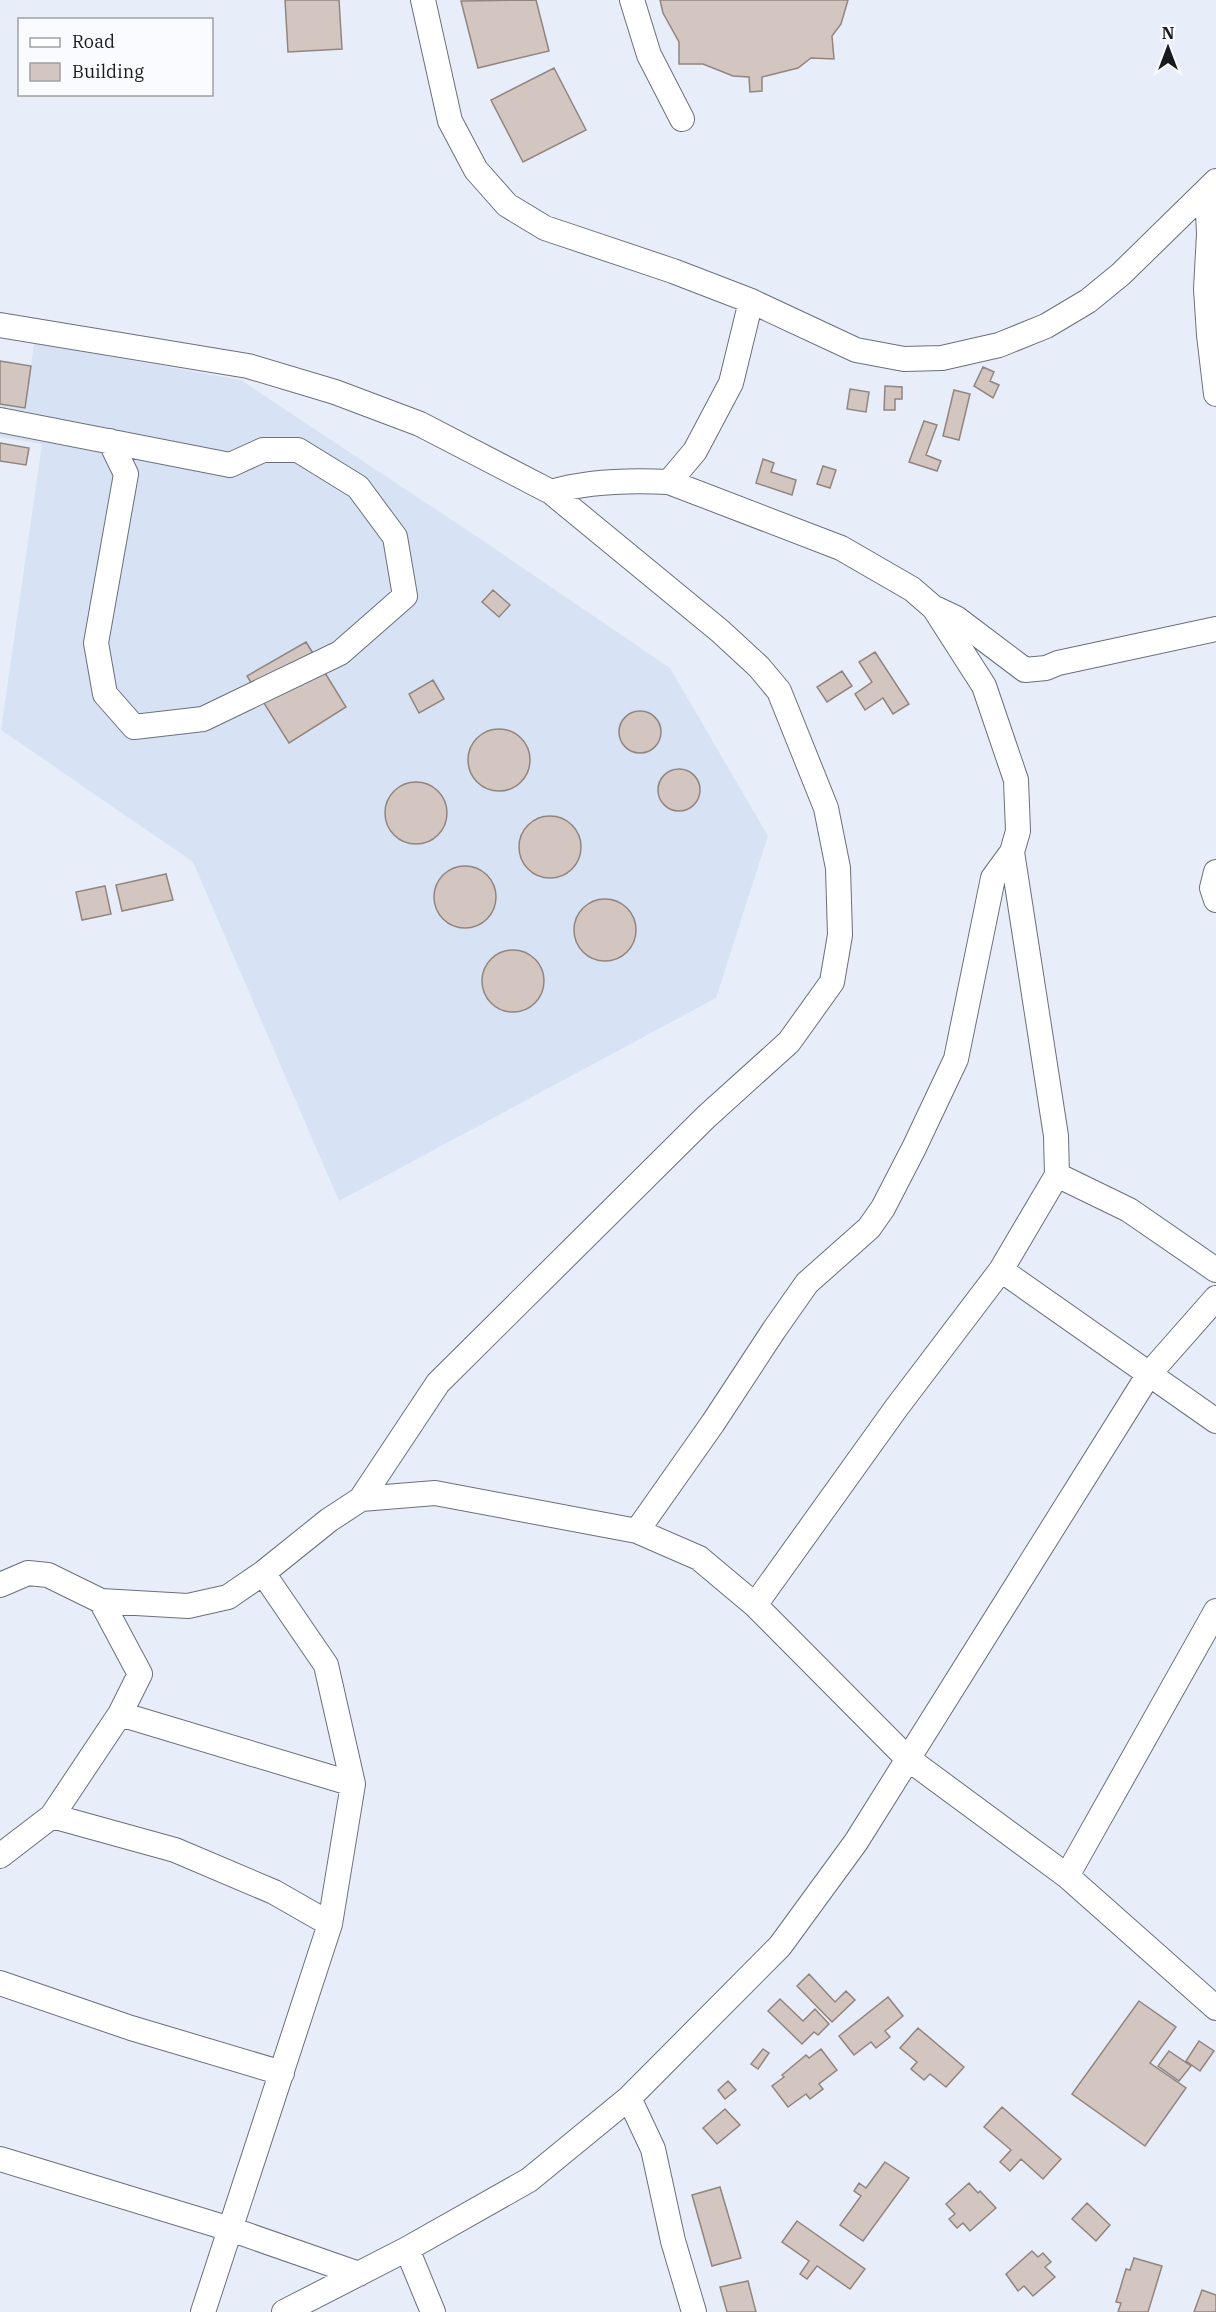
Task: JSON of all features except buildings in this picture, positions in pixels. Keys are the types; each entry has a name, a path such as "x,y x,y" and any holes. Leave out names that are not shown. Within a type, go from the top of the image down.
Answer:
{"street":[{"path":"423,0 450,121 476,170 507,205 545,228 673,271 751,301 856,350 904,359 942,358 999,345 1046,326 1088,301 1121,274 1212,185"},
{"path":"632,0 649,55 682,119"},
{"path":"1212,185 1212,234 1206,289 1216,394"},
{"path":"669,482 695,451 731,383 751,301"},
{"path":"0,325 248,366 335,392 420,424 551,492 720,631 759,667 779,691 826,808 838,868 840,935 832,982 789,1042 706,1117 438,1383 361,1499 329,1520 263,1573 228,1597 188,1606 101,1600 48,1575 28,1574 0,1585"},
{"path":"0,420 110,441 230,465 263,450 298,450 358,487 395,537 405,596 340,653 203,719 134,727 105,694 96,643 126,474 110,441"},
{"path":"551,492 572,486 642,481 669,482 841,548 912,589 934,608 956,618 1025,670 1046,668 1058,663 1216,629"},
{"path":"637,1531 713,1424 807,1283 868,1228 883,1208 956,1059 993,878 1012,852 1018,831 1016,780 984,686 934,608"},
{"path":"755,1605 897,1407 1001,1270 1057,1174 1056,1136 1012,852"},
{"path":"1216,872 1212,888 1216,900"},
{"path":"1057,1174 1129,1210 1216,1270"},
{"path":"1001,1270 1216,1421"},
{"path":"284,2312 407,2249 530,2180 630,2098 780,1946 856,1842 1149,1374 1216,1298"},
{"path":"361,1499 435,1493 637,1531 699,1558 755,1605 907,1758 1067,1876 1216,2008"},
{"path":"202,2312 330,1924 353,1784 326,1665 263,1573"},
{"path":"0,1856 52,1816 120,1714 140,1674 101,1600"},
{"path":"1067,1876 1216,1611"},
{"path":"120,1714 353,1784"},
{"path":"52,1816 175,1850 274,1892 330,1924"},
{"path":"0,1983 131,2028 282,2073"},
{"path":"630,2098 653,2149 673,2241 694,2312"},
{"path":"0,2159 230,2229 359,2274"},
{"path":"407,2249 433,2312"}],"shaded area":[{"path":"34,343 241,380 670,668 768,836 716,998 339,1201 193,862 1,730 42,444 0,437 0,361 31,365"}]}
